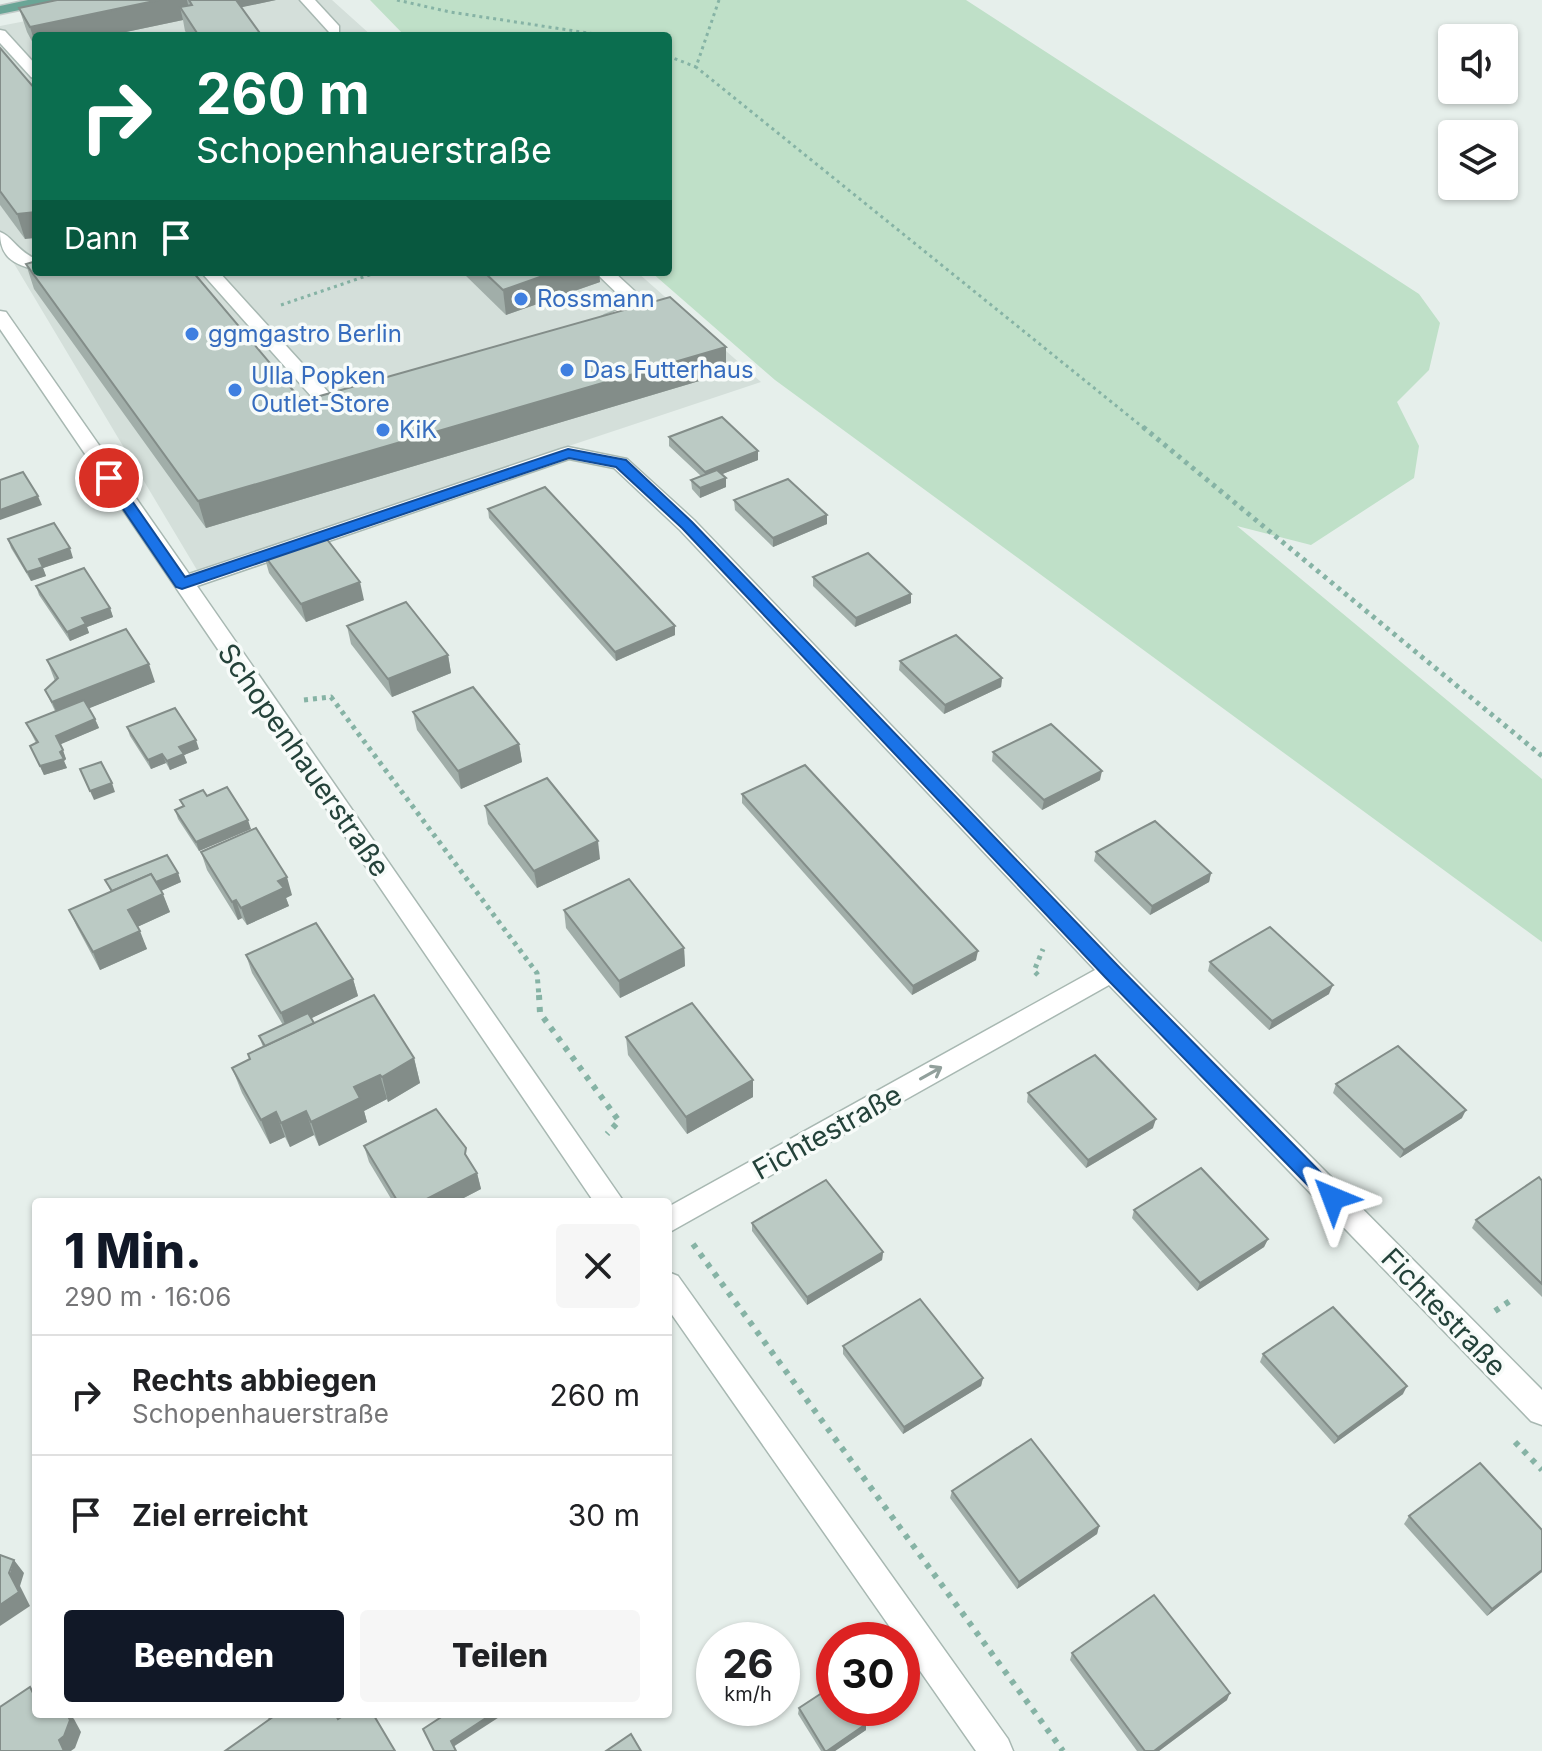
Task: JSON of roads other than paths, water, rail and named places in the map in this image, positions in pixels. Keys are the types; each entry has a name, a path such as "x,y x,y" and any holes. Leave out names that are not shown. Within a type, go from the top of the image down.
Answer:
{"main road":[{"path":"2,10 49,0"}],"street":[{"path":"307,0 334,29"},
{"path":"0,26 2,10"},
{"path":"0,34 32,69"},
{"path":"0,237 14,256 32,263"},
{"path":"214,276 326,401 368,390"},
{"path":"581,329 625,316 635,301 608,276"},
{"name":"Schopenhauerstraße","path":"0,316 607,1198"},
{"name":"Fichtestraße","path":"182,584 568,453 620,463 687,525 1112,972 1542,1411"},
{"name":"Fichtestraße","path":"672,1218 1112,972"},
{"path":"672,1291 996,1751"}],"place":[{"name":"Rossmann","path":"521,299"},
{"name":"ggmgastro Berlin","path":"192,334"},
{"name":"Das Futterhaus","path":"567,370"},
{"name":"Ulla Popken Outlet-Store","path":"235,390"},
{"name":"KiK","path":"383,430"}]}
